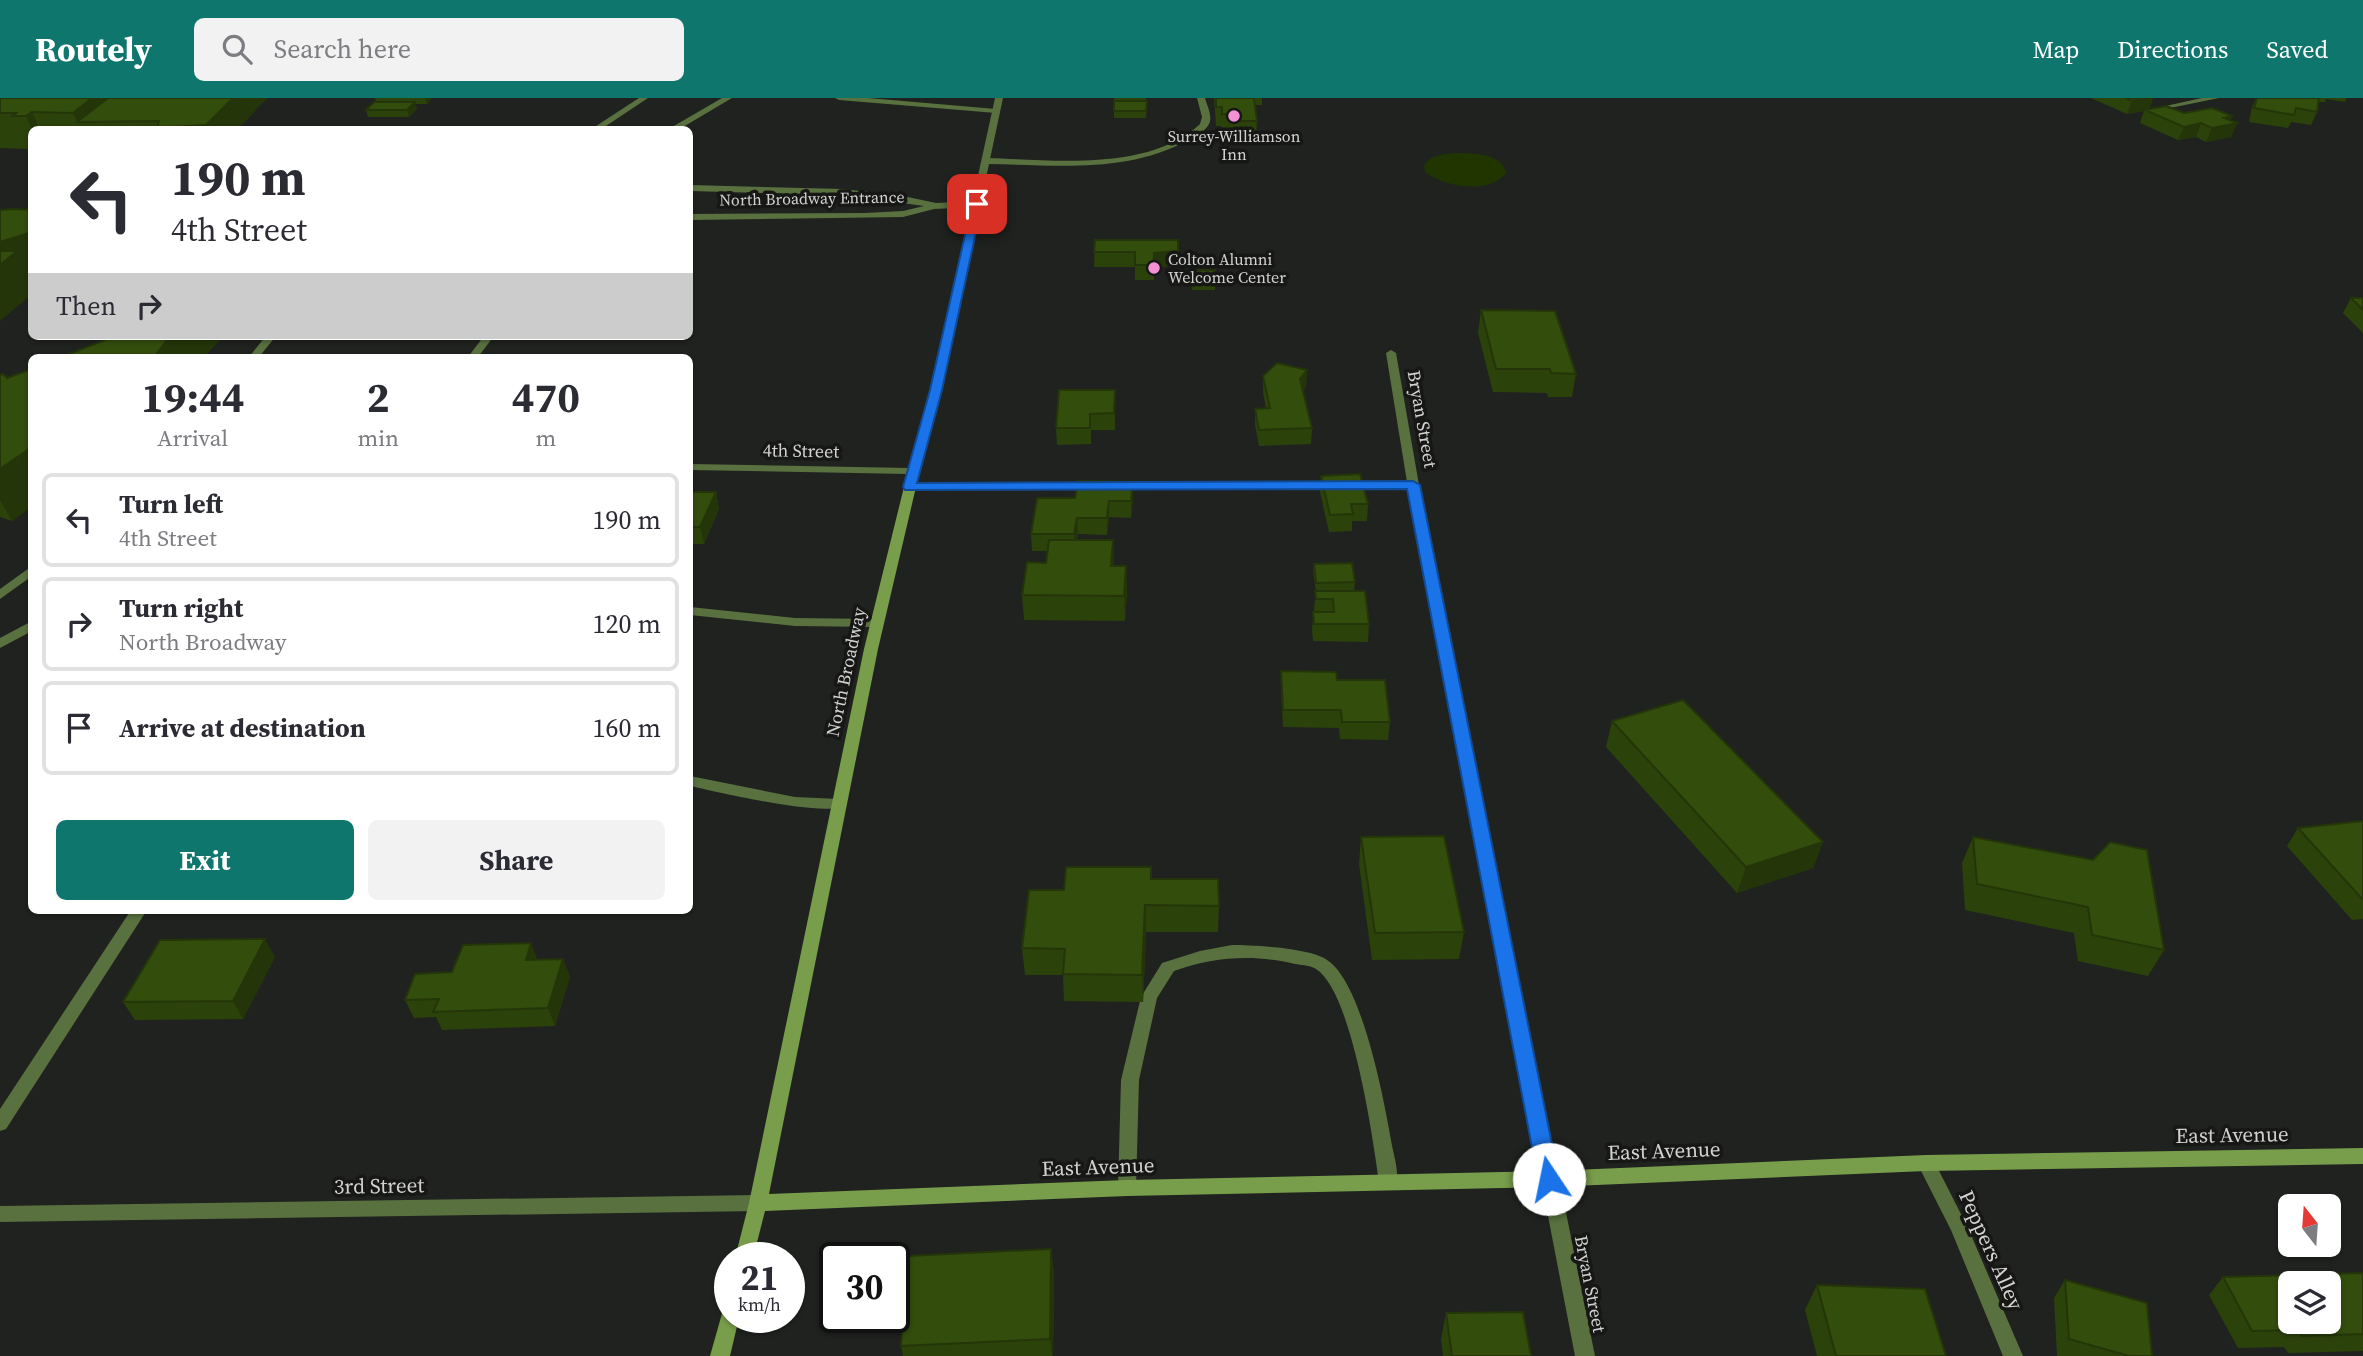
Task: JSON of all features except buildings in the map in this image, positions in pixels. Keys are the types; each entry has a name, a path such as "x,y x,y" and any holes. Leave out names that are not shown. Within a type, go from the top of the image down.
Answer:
{"street":[{"path":"600,126 644,98"},
{"path":"678,126 728,98"},
{"path":"839,98 996,111"},
{"name":"North Broadway","path":"748,1242 877,623 911,479 936,390 999,98"},
{"path":"987,162 1140,157 1185,140 1203,127 1206,118 1201,98"},
{"path":"2165,107 2216,98"},
{"name":"North Broadway Entrance","path":"693,188 903,198 934,205 977,204"},
{"name":"North Broadway Entrance","path":"693,217 878,216 904,214 934,205"},
{"path":"256,354 268,340"},
{"path":"475,354 486,340"},
{"name":"Bryan Street","path":"1391,353 1413,485 1585,1356"},
{"name":"4th Street","path":"693,467 911,479 1413,485"},
{"path":"0,594 28,572"},
{"path":"693,611 795,622 877,623"},
{"path":"1,641 28,627"},
{"path":"693,782 795,802 839,804"},
{"path":"0,1124 136,914"},
{"path":"1127,1188 1130,1080 1149,997 1168,967 1210,953 1245,950 1282,954 1322,964 1346,996 1380,1119 1388,1182"},
{"name":"East Avenue","path":"758,1203 1127,1188 1549,1179 1926,1163 2363,1156"},
{"name":"Peppers Alley","path":"1926,1163 1959,1228 2013,1356"},
{"name":"3rd Street","path":"0,1214 758,1203"},
{"path":"720,1356 726,1333"}],"green space":[{"path":"1455,153 1486,155 1499,161 1506,173 1489,184 1467,186 1443,182 1425,172 1424,166 1433,157"}],"place":[{"name":"Surrey-Williamson Inn","path":"1234,116"},
{"name":"Colton Alumni Welcome Center","path":"1154,268"}],"route":[{"path":"977,204 936,390 912,471 910,487 1413,485 1549,1179"}]}
